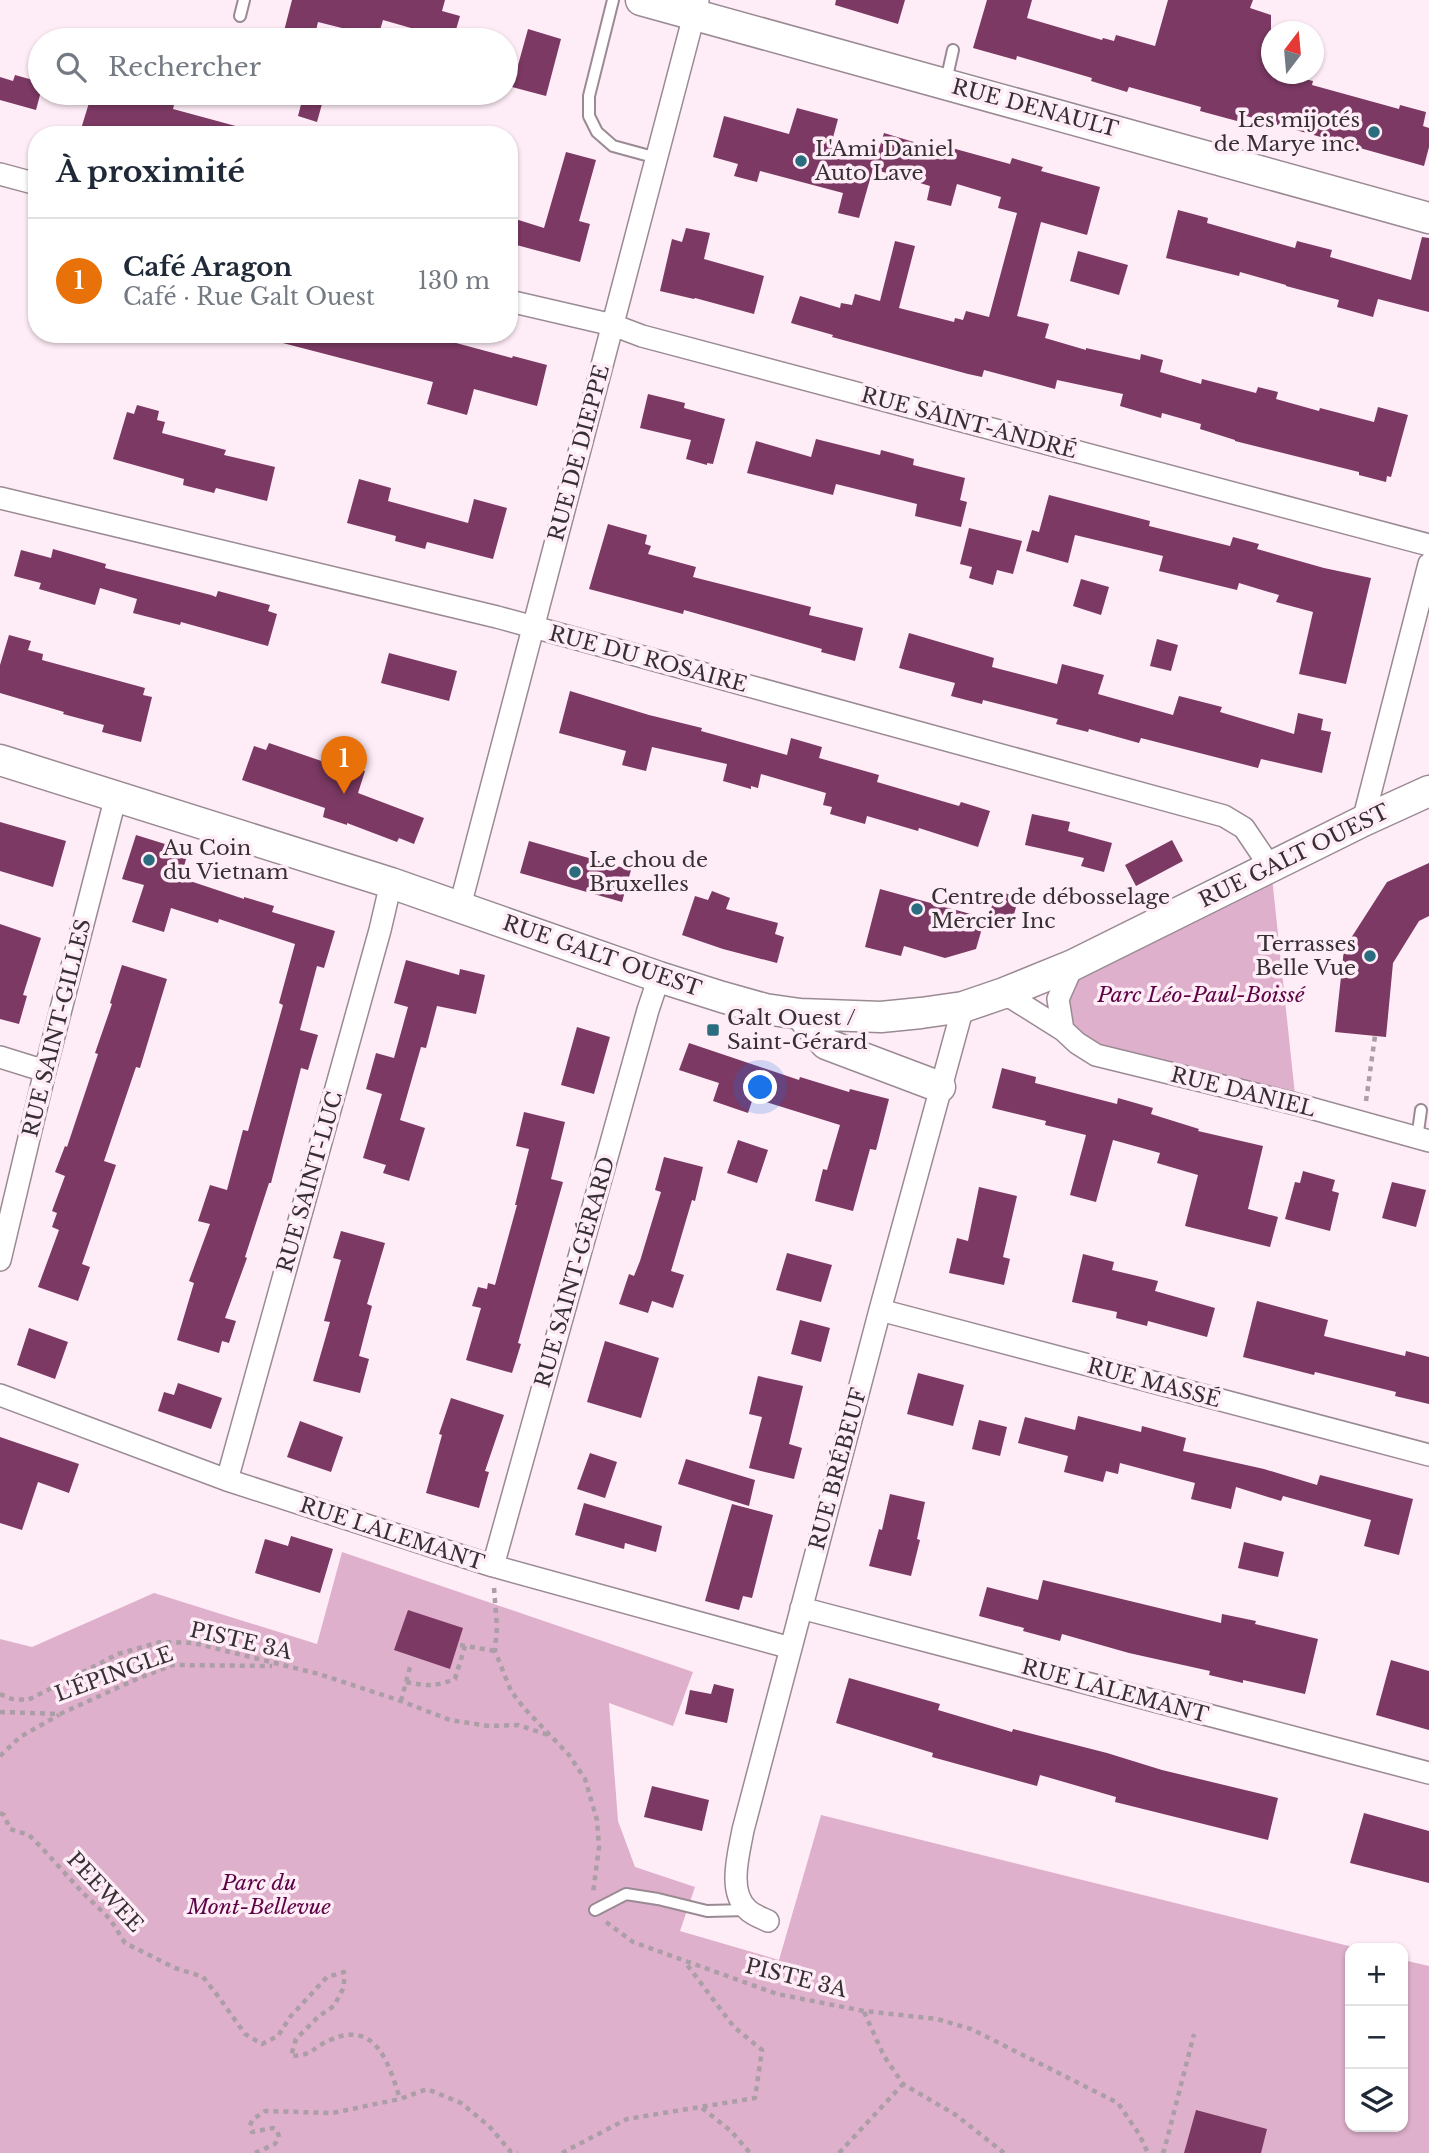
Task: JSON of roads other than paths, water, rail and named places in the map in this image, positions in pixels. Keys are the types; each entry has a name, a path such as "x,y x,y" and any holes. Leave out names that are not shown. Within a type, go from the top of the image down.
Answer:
{"main road":[{"name":"RUE DENAULT","path":"641,0 696,7 945,83 1429,218"},
{"name":"RUE GALT OUEST","path":"0,760 391,883 659,977 765,1009 800,1014 881,1017 963,1007 1004,993 1073,964 1429,791"},
{"path":"800,1014 826,1044 940,1087"}],"street":[{"name":"RUE DE DIEPPE","path":"460,906 696,7"},
{"path":"0,174 28,182"},
{"name":"RUE SAINT-ANDRÉ","path":"518,303 613,325 656,339 1429,545"},
{"name":"RUE DU ROSAIRE","path":"0,498 497,617 1224,816 1244,828 1271,868"},
{"path":"1363,821 1429,564"},
{"name":"RUE SAINT-GILLES","path":"0,1260 45,1071 116,796"},
{"name":"RUE SAINT-LUC","path":"227,1480 373,957 391,883"},
{"path":"1063,1030 1058,999 1073,964"},
{"name":"RUE SAINT-GÉRARD","path":"493,1566 659,977"},
{"name":"RUE DANIEL","path":"1004,993 1063,1030 1096,1055 1363,1122 1423,1140"},
{"name":"RUE BRÉBEUF","path":"747,1910 738,1894 737,1868 743,1830 963,1007"},
{"path":"0,1057 45,1071"},
{"name":"RUE MASSÉ","path":"880,1311 1429,1455"},
{"name":"RUE LALEMANT","path":"0,1395 227,1480 493,1566 791,1648"},
{"name":"RUE LALEMANT","path":"801,1608 1429,1773"},
{"path":"747,1910 768,1921"}],"lane":[{"path":"240,16 244,0"},
{"path":"613,0 589,96 589,116 597,132 613,146 657,158"},
{"path":"945,83 953,50"},
{"path":"1421,1110 1423,1140"},
{"path":"595,1910 626,1894 707,1911 747,1910"}],"place":[{"name":"Les mijotés de Marye inc.","path":"1374,132"},
{"name":"L'Ami Daniel Auto Lave","path":"801,161"},
{"name":"Café Aragon","path":"344,794"},
{"name":"Au Coin du Vietnam","path":"149,860"},
{"name":"Le chou de Bruxelles","path":"575,872"},
{"name":"Centre de débosselage Mercier Inc","path":"917,909"},
{"name":"Terrasses Belle Vue","path":"1370,956"},
{"name":"Galt Ouest / Saint-Gérard","path":"713,1030"}],"park label":[{"name":"Parc Léo-Paul-Boissé","path":"1201,995"},
{"name":"Parc du Mont-Bellevue","path":"259,1895"}]}
